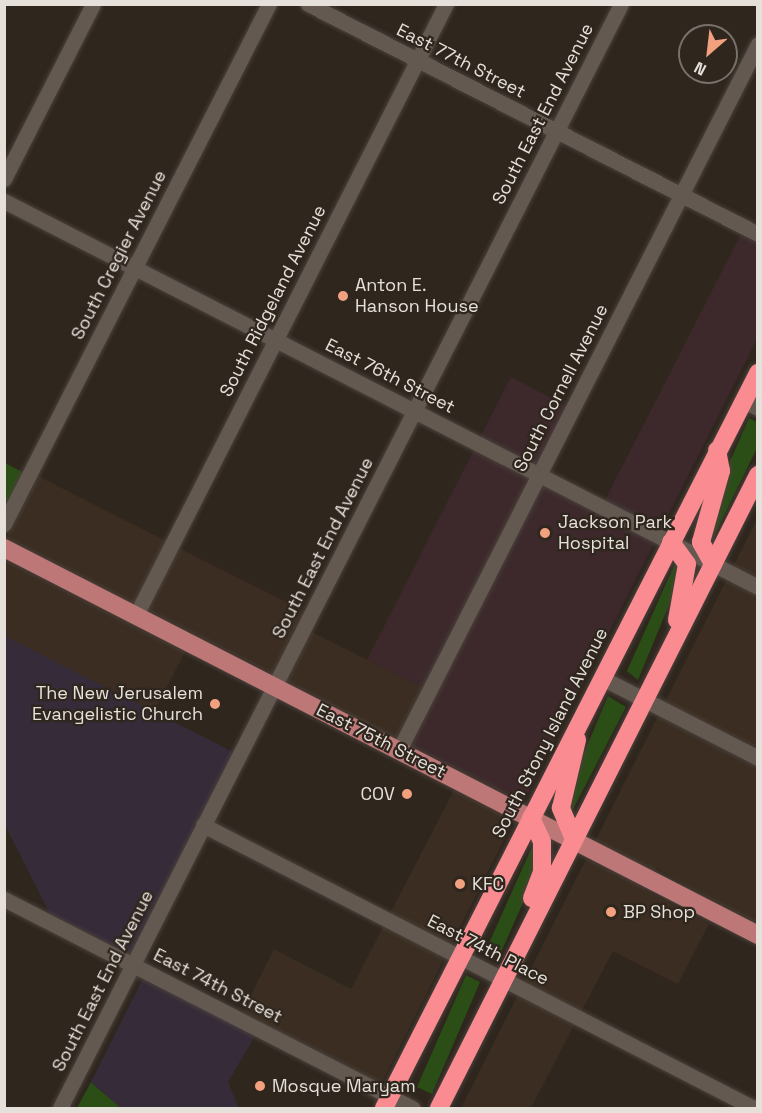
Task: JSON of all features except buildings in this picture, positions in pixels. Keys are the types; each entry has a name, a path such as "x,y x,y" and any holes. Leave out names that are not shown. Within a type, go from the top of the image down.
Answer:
{"highway":[{"name":"South Stony Island Avenue","path":"387,1103 717,450 750,404 757,371"},
{"path":"713,564 701,542 721,471 717,450"},
{"path":"439,1108 758,475"},
{"path":"670,542 687,564 676,616 679,630"},
{"path":"574,733 579,747 561,808 574,839"},
{"path":"531,818 542,842 533,920"}],"main road":[{"name":"East 75th Street","path":"4,548 758,935"}],"street":[{"path":"4,179 93,4"},
{"name":"South Cregier Avenue","path":"4,524 269,4"},
{"name":"East 77th Street","path":"308,4 758,234"},
{"name":"South Ridgeland Avenue","path":"136,615 446,4"},
{"name":"South East End Avenue","path":"60,1108 621,4"},
{"name":"South Cornell Avenue","path":"399,750 758,44"},
{"name":"East 76th Street","path":"4,201 758,587"},
{"path":"602,678 758,758"},
{"name":"East 74th Place","path":"203,825 754,1108"},
{"name":"East 74th Street","path":"4,899 133,965 387,1103 413,1108"}],"shaded area":[{"name":"Jackson Park Hospital","path":"741,234 757,242 757,339 523,803 410,745 436,695 367,660 511,377 568,407 531,480 598,514"},
{"path":"38,476 166,541 134,604 6,538"},
{"path":"757,519 757,924 656,868 644,890 709,924 678,984 613,951 531,1108 461,1108"},
{"path":"177,547 306,612 274,675 146,609"},
{"path":"4,559 185,652 154,712 5,636"},
{"path":"310,631 425,689 399,740 285,681"},
{"path":"5,636 233,752 131,957 50,914 5,825"},
{"path":"454,790 514,820 381,1084 242,1013 274,949 351,989"},
{"path":"143,978 255,1036 228,1082 239,1108 121,1108 91,1082"}],"green space":[{"path":"749,418 757,422 757,448 712,540 706,538 713,500"},
{"path":"5,463 26,474 5,515"},
{"path":"677,559 685,566 638,680 627,671"},
{"path":"608,696 626,707 570,815 573,779"},
{"path":"535,840 533,880 499,957 486,950"},
{"path":"466,975 480,982 432,1094 417,1087"},
{"path":"91,1082 95,1086 121,1108 77,1108"}],"place":[{"name":"Anton E. Hanson House","path":"343,296"},
{"name":"Jackson Park Hospital","path":"545,533"},
{"name":"The New Jerusalem Evangelistic Church","path":"215,704"},
{"name":"COV","path":"407,794"},
{"name":"KFC","path":"460,884"},
{"name":"BP Shop","path":"611,912"},
{"name":"Mosque Maryam","path":"260,1086"}]}
